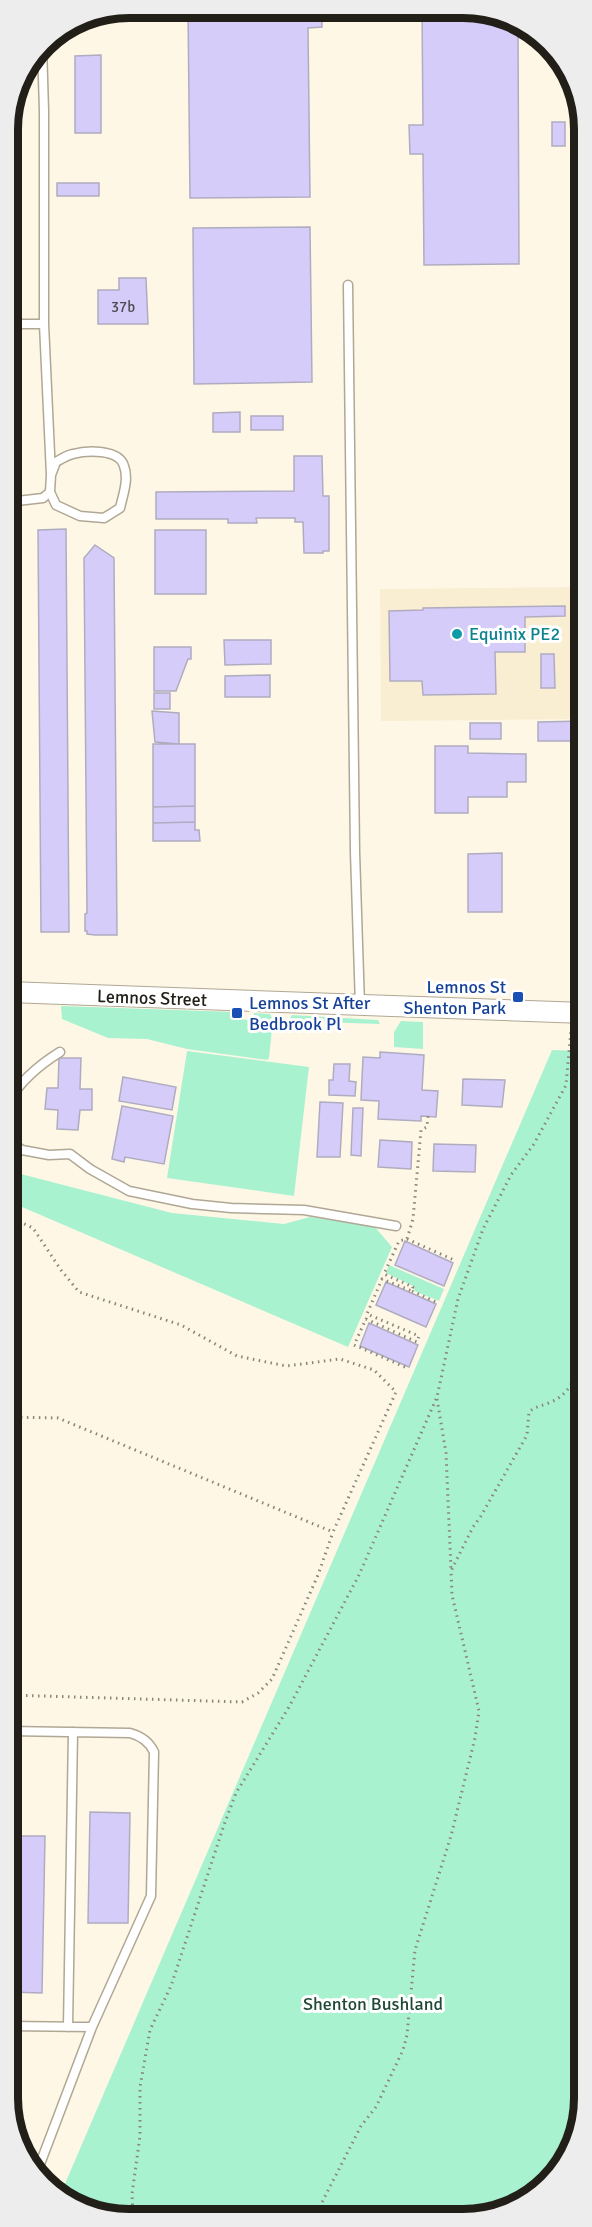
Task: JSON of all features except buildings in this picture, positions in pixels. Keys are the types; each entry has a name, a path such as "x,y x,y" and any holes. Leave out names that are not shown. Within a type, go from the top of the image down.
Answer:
{"street":[{"name":"Lemnos Street","path":"18,992 574,1013"}],"lane":[{"path":"42,60 44,324 50,492 56,505 80,516 104,518 120,508 126,482 124,465 116,456 94,452 72,454 56,462 51,475"},
{"path":"348,285 355,852 360,1006"},
{"path":"18,324 44,324"},
{"path":"18,501 43,498 50,492"},
{"path":"18,1087 41,1064 60,1052"},
{"path":"18,1147 49,1155 70,1154 90,1169 129,1191 192,1204 231,1208 304,1210 396,1226"},
{"path":"18,1731 130,1733 144,1739 154,1752 151,1896 92,2026 40,2164"},
{"path":"68,2026 73,1732"},
{"path":"18,2026 92,2026"}],"path":[{"path":"133,2209 132,2194 140,2136 140,2087 150,2030 171,1986 236,1793 289,1707 359,1575 437,1397 458,1299 483,1229 511,1175 534,1144 566,1085 574,1034"},
{"path":"407,1239 413,1219 421,1130 427,1127 428,1116"},
{"path":"18,1221 33,1228 79,1292 181,1325 237,1356 286,1366 340,1359 374,1370 396,1392 333,1532 318,1575 272,1679 258,1693 242,1702 18,1695"},
{"path":"412,1291 413,1287 384,1274 399,1241 407,1239 454,1260"},
{"path":"405,1367 354,1345 366,1319 417,1342 419,1336 367,1314 382,1279 436,1302"},
{"path":"451,1571 473,1527 527,1435 529,1413 534,1408 554,1402 574,1381"},
{"path":"319,2209 361,2126 376,2107 403,2050 408,2035 415,1950 451,1836 476,1738 478,1711 452,1595 446,1453 437,1397"},
{"path":"18,1417 58,1418 333,1532"}],"shaded area":[{"path":"574,587 574,719 381,721 380,589"}],"green space":[{"path":"61,1006 236,1012 236,1019 252,1020 254,1013 270,1014 273,1020 269,1058 267,1060 187,1049 147,1039 108,1038 62,1019"},
{"path":"292,1015 378,1020 380,1024 288,1021"},
{"path":"401,1021 423,1022 423,1049 394,1047 394,1032"},
{"name":"Shenton Bushland","path":"552,1050 574,1051 574,2105 563,2147 551,2165 525,2190 505,2201 477,2208 129,2209 108,2207 87,2201 64,2187"},
{"path":"187,1051 309,1067 294,1196 167,1178"},
{"path":"18,1173 172,1213 284,1224 310,1217 374,1226 392,1247 348,1347 18,1205"},
{"path":"389,1265 444,1289 439,1301 414,1291 415,1287 386,1273"}],"place":[{"name":"Equinix PE2","path":"457,634"},
{"name":"Lemnos St Shenton Park","path":"518,997"},
{"name":"Lemnos St After Bedbrook Pl","path":"237,1013"}]}
